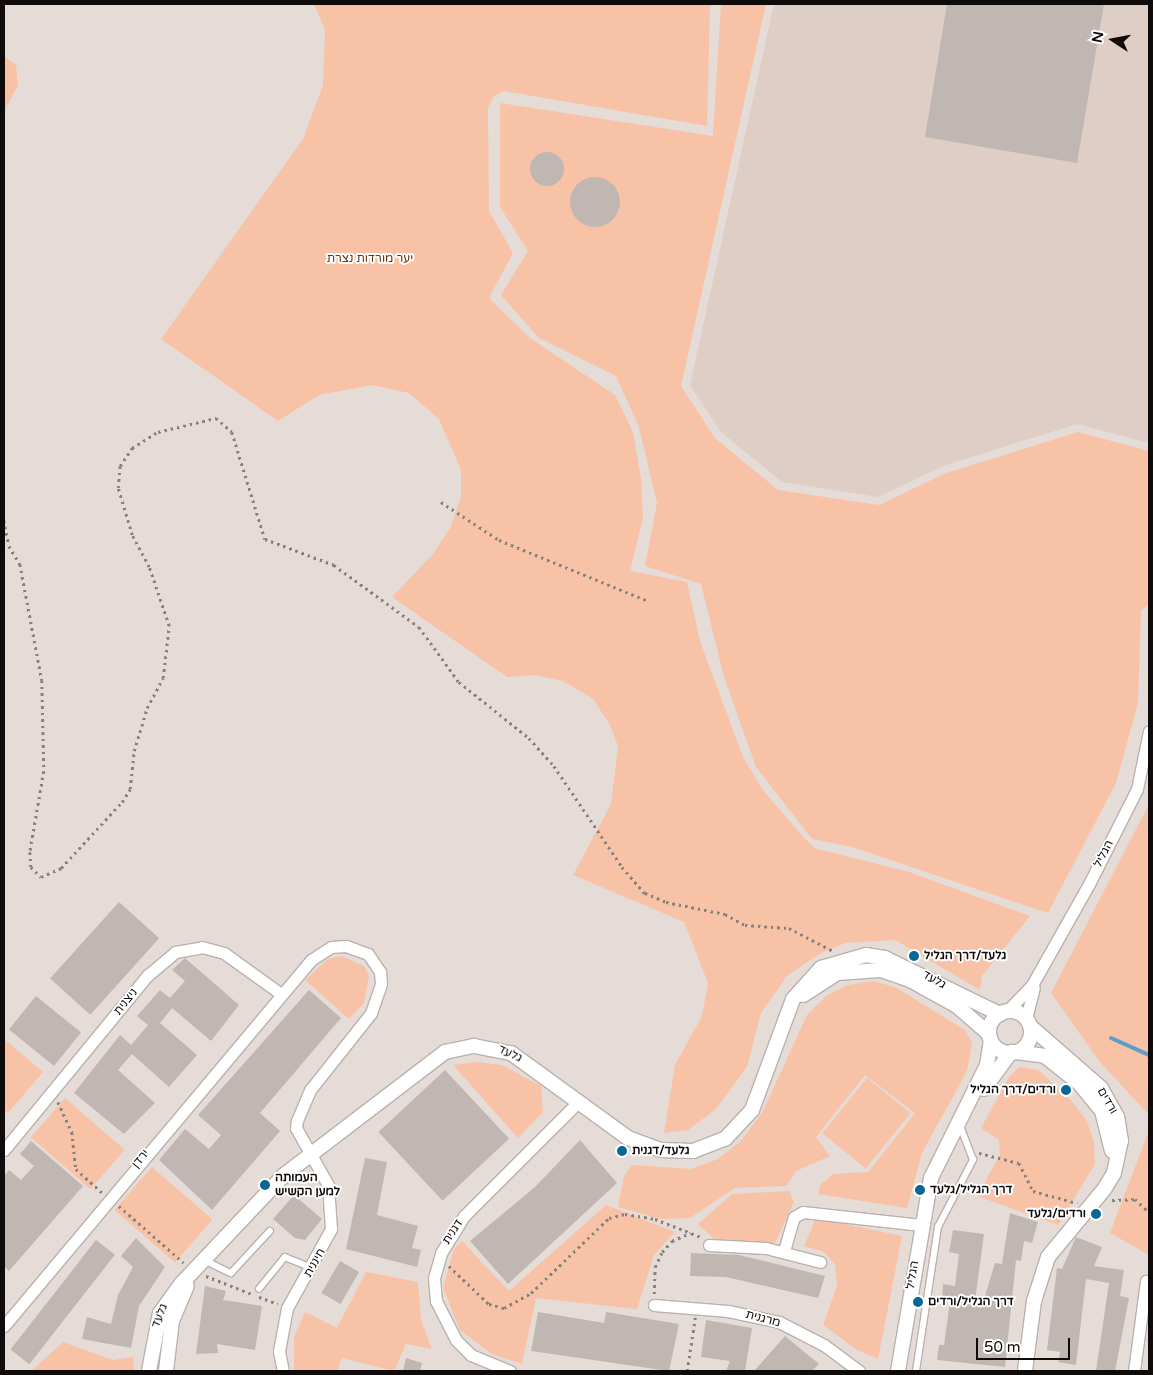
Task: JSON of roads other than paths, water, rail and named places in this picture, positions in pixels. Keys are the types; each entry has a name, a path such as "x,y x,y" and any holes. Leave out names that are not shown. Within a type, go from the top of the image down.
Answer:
{"street":[{"name":"הגליל","path":"1003,1012 1020,1002 1041,970 1137,789 1149,731"},
{"name":"ניצנית","path":"4,1150 148,975 175,952 202,947 218,951 281,994"},
{"name":"ירדן","path":"4,1326 109,1198 311,960 331,947 357,948 368,954 380,972 378,999 371,1013 301,1106 296,1128 311,1154"},
{"name":"גלעד","path":"149,1371 160,1313 193,1271 263,1196 311,1154 421,1066 455,1049 494,1047 511,1053 612,1128 644,1146 676,1152 711,1147 730,1134 752,1110 782,1030 801,986 821,968 848,959 866,956 900,963 1003,1012"},
{"name":"גלעד","path":"782,1030 799,999 813,986 837,973 868,969 910,980 972,1016 990,1037"},
{"name":"הגליל","path":"1028,1022 1041,970"},
{"path":"1003,1012 1028,1022 1029,1040 1014,1052 1002,1051 990,1037 1003,1012"},
{"name":"ורדים","path":"1025,1371 1040,1275 1058,1240 1114,1173 1121,1141 1117,1117 1089,1075 1028,1022"},
{"name":"הגליל","path":"898,1371 921,1225 931,1178 987,1065 990,1037"},
{"name":"ורדים","path":"1014,1052 1032,1051 1055,1062 1102,1111 1112,1154 1110,1168 1093,1200"},
{"name":"הגליל","path":"931,1178 997,1066 1014,1052"},
{"name":"דגנית","path":"510,1371 472,1355 444,1322 435,1293 438,1261 450,1234 464,1216 578,1102"},
{"name":"חיננית","path":"283,1371 279,1351 287,1308 312,1268 331,1229 332,1206 328,1185 311,1154"},
{"path":"784,1252 794,1217 804,1212 921,1225"},
{"path":"709,1245 784,1252 820,1262"},
{"name":"גלעד","path":"166,1371 172,1321 193,1271"},
{"path":"1134,1371 1146,1281"},
{"name":"מרגנית","path":"654,1305 697,1308 779,1322 824,1345 859,1371"}],"lane":[{"path":"916,1371 938,1228 968,1173 973,1152 961,1128"},
{"path":"204,1260 230,1273 270,1231"},
{"path":"259,1289 285,1257 312,1268"}],"waterway":[{"path":"1111,1038 1149,1055"}],"place":[{"name":"גלעד/דרך הגליל","path":"914,956"},
{"name":"ורדים/דרך הגליל","path":"1066,1090"},
{"name":"גלעד/דגנית","path":"622,1151"},
{"name":"העמותה למען הקשיש","path":"265,1185"},
{"name":"דרך הגליל/גלעד","path":"920,1190"},
{"name":"ורדים/גלעד","path":"1096,1214"},
{"name":"דרך הגליל/ורדים","path":"918,1302"}],"park label":[{"name":"יער מורדות נצרת","path":"370,259"}]}
